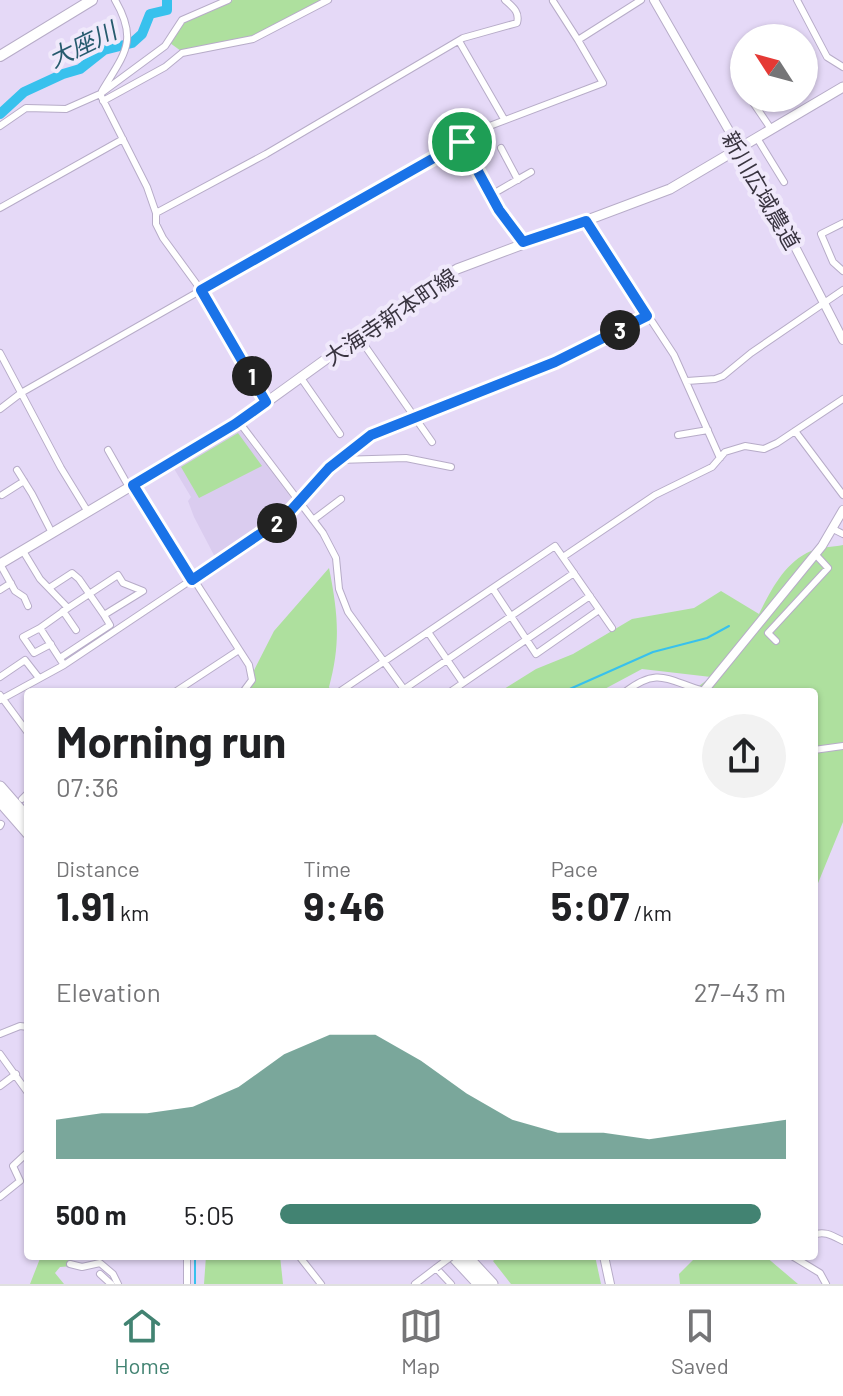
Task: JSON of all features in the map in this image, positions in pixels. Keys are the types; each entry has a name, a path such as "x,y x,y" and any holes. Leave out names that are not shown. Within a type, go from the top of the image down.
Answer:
{"highway":[{"path":"0,787 24,814"},
{"path":"0,801 24,828"},
{"path":"454,1260 471,1284"},
{"path":"455,1260 479,1284"},
{"path":"470,1260 492,1284"}],"main road":[{"path":"0,56 90,1"},
{"name":"大海寺新本町線","path":"1,560 23,551 239,422 427,286 457,269 670,189 843,87"}],"street":[{"path":"102,97 125,51 128,29 115,0"},
{"path":"102,97 165,46 182,20 228,0"},
{"path":"0,126 26,108 66,109 102,97 165,67 182,53 253,39 328,0"},
{"path":"156,213 266,154 459,41 517,23 519,17 515,9 505,0"},
{"path":"578,40 641,0"},
{"name":"新川広域農道","path":"654,0 789,235 843,340"},
{"path":"797,0 827,57 843,67"},
{"path":"0,409 21,393 504,119 603,83 553,1"},
{"path":"459,41 504,119"},
{"path":"102,97 147,187 156,213 156,224 163,238 201,290 266,402"},
{"path":"759,112 771,129"},
{"path":"757,138 784,182"},
{"path":"0,208 123,139"},
{"path":"462,142 491,195 523,242"},
{"path":"501,148 518,180"},
{"path":"491,195 531,172"},
{"path":"586,221 665,339 720,458"},
{"path":"843,223 821,234 833,262 843,271"},
{"path":"687,381 723,376 843,290"},
{"path":"24,728 1,697 39,678 285,517 338,460 371,435 555,362 647,316"},
{"path":"358,336 432,442"},
{"path":"0,353 88,512"},
{"path":"301,378 340,434"},
{"path":"563,557 655,495 712,467 725,452 745,446 764,449 843,399"},
{"path":"239,422 330,545 336,558 339,589 348,612 386,661 401,688"},
{"path":"678,435 708,430"},
{"path":"795,431 843,495"},
{"path":"108,450 239,650 252,674 246,688"},
{"path":"338,460 406,458 451,467"},
{"path":"17,470 52,533"},
{"path":"2,495 24,481"},
{"path":"313,520 341,499"},
{"path":"707,688 816,555 843,510"},
{"path":"833,529 843,534"},
{"path":"345,688 555,546 612,628"},
{"path":"23,551 40,579 66,610 76,630"},
{"path":"776,641 768,633 828,568 816,555"},
{"path":"1,560 15,591 24,597 28,606"},
{"path":"49,588 72,573 89,592 110,625 62,662"},
{"path":"407,688 574,573"},
{"path":"51,644 34,653 23,637 118,575 123,583 143,591 104,615"},
{"path":"0,590 11,583"},
{"path":"493,589 536,654 599,610"},
{"path":"456,688 590,596"},
{"path":"40,628 62,662"},
{"path":"428,632 463,683"},
{"path":"181,688 239,650"},
{"path":"0,677 25,660 39,678"},
{"path":"631,688 650,676 693,688"},
{"path":"818,749 843,746"},
{"path":"0,1034 24,1026"},
{"path":"0,1054 24,1087"},
{"path":"0,1086 16,1074"},
{"path":"0,1197 20,1181 13,1166 24,1156"},
{"path":"818,1233 828,1233 843,1241"},
{"path":"187,1260 187,1284"},
{"path":"302,1260 321,1284"},
{"path":"415,1284 446,1260"},
{"path":"605,1260 610,1284"},
{"path":"799,1260 820,1273 826,1284"},
{"path":"70,1264 82,1267 100,1263 113,1274 118,1284"},
{"path":"436,1268 451,1284"},
{"path":"100,1274 111,1284"}],"shaded area":[{"path":"239,429 292,499 279,514 216,559 194,517 188,501 191,497 173,467"}],"green space":[{"path":"233,0 322,0 255,35 181,51 170,43 184,21"},
{"path":"238,433 262,466 199,498 181,467"},
{"path":"843,545 843,822 818,883 818,688 696,688 711,677 642,669 606,688 505,688 536,669 573,654 632,619 694,608 721,591 759,614 786,569 815,550"},
{"path":"329,568 337,628 329,688 245,688 274,631"},
{"path":"39,1260 71,1260 73,1266 60,1267 55,1273 64,1284 30,1284"},
{"path":"206,1260 280,1260 283,1284 204,1284"},
{"path":"596,1260 601,1284 511,1284 493,1261"},
{"path":"693,1260 770,1260 798,1284 680,1284 679,1274"}],"waterway":[{"name":"大座川","path":"0,114 24,92 80,69 104,50 132,43 142,34 150,14 167,10 167,0"},
{"path":"572,688 653,652 707,638 729,626"},
{"path":"195,1260 195,1284"}],"route":[{"path":"462,142 499,210 523,242 586,221 647,316 555,362 371,435 329,468 285,517 192,580 133,485 266,402 201,290 462,142"}]}
